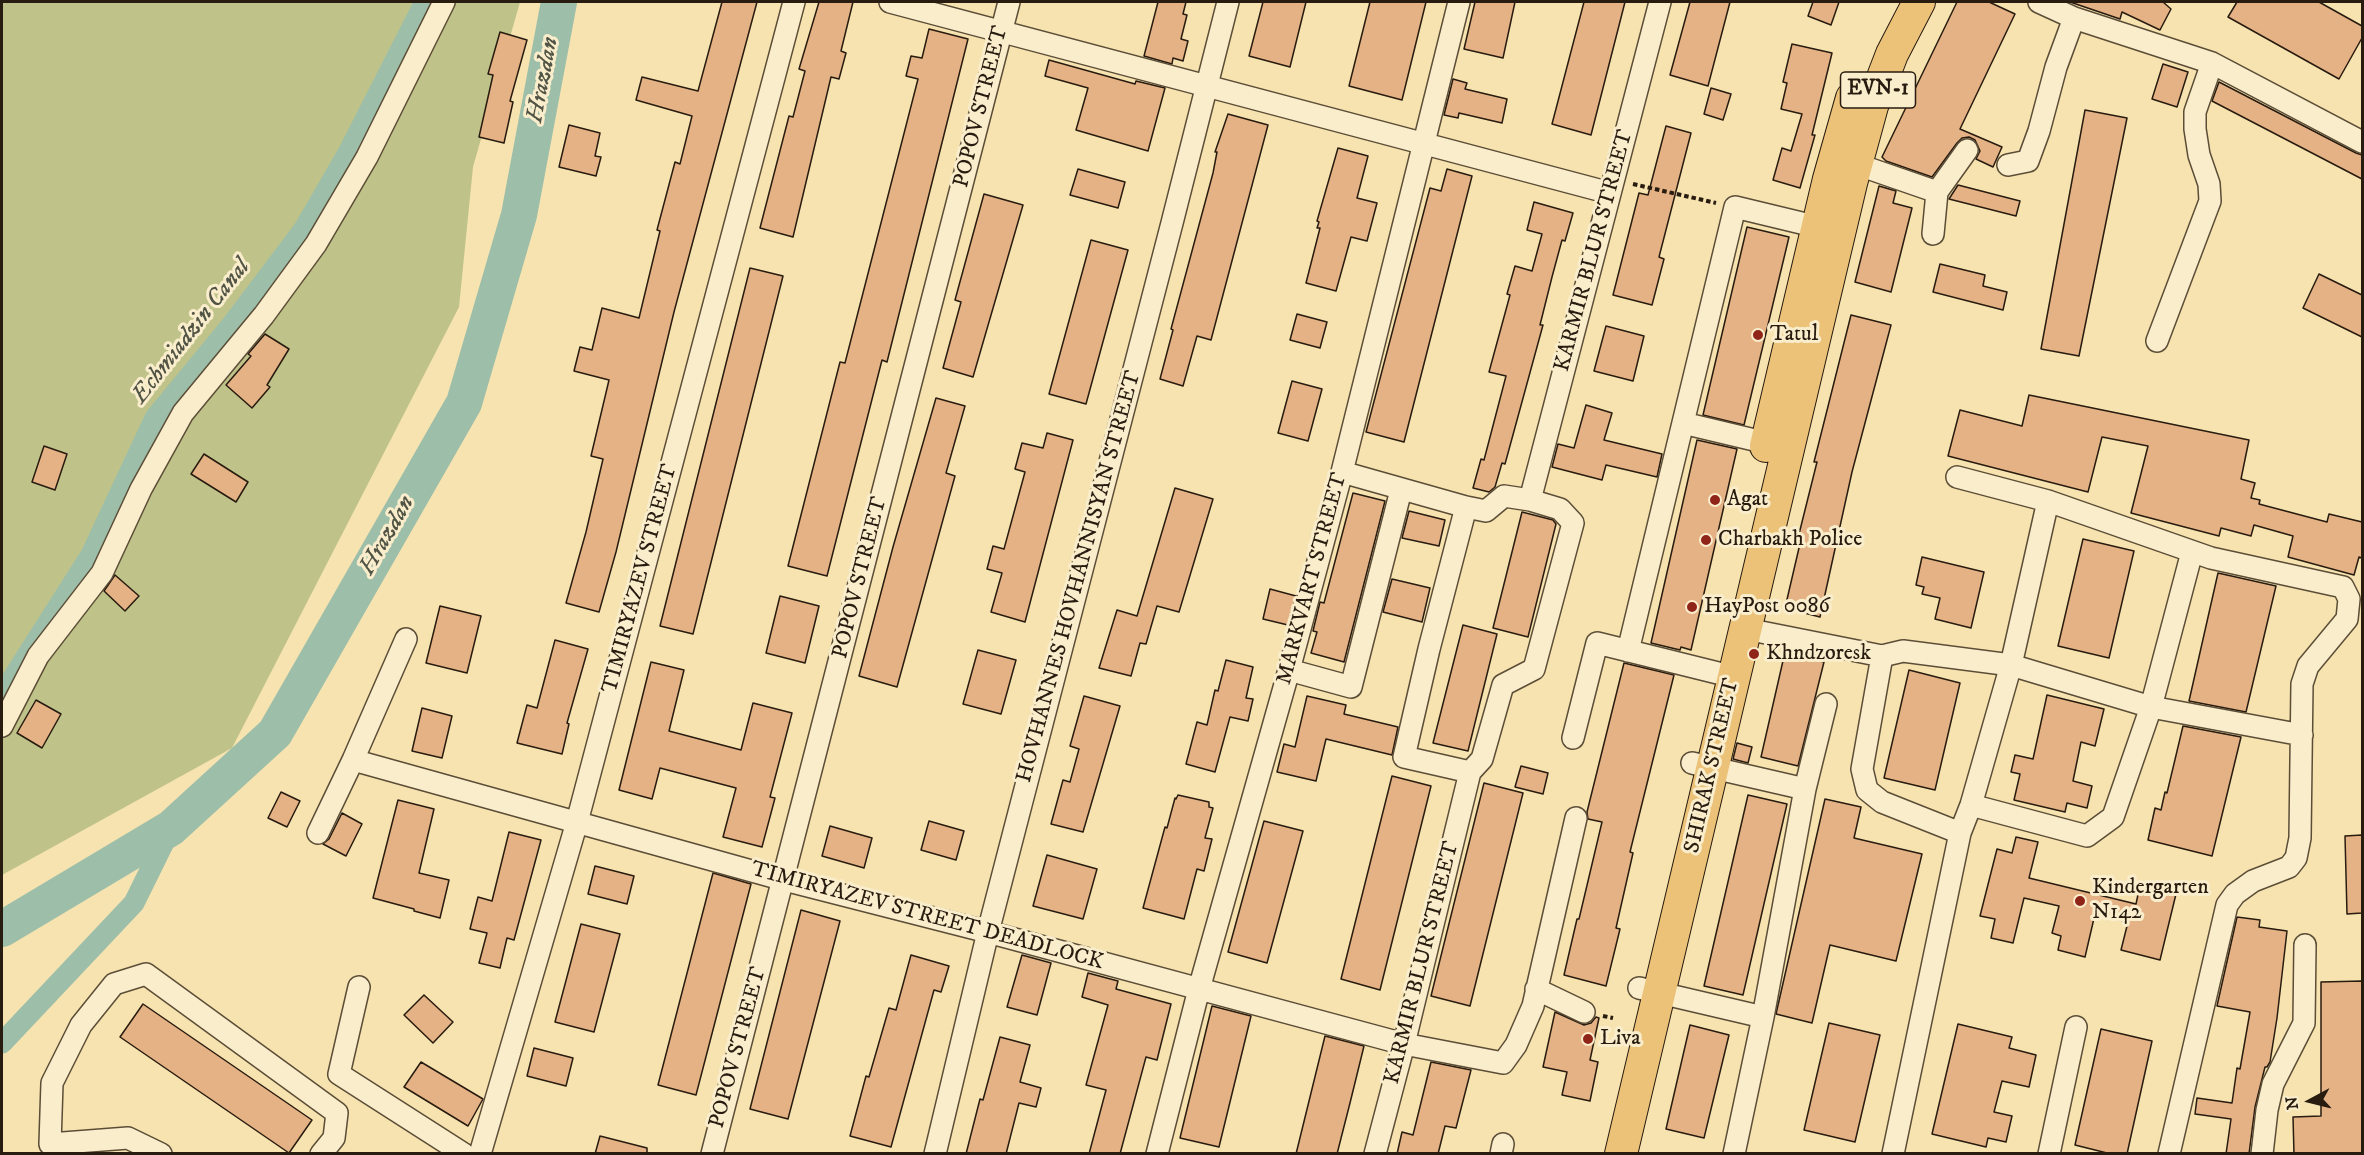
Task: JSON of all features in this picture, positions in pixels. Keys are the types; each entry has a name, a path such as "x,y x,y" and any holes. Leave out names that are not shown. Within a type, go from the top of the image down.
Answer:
{"highway":[{"name":"SHIRAK STREET","path":"1621,1154 1649,991 1724,675 1767,443 1818,227 1850,104 1896,2"},
{"name":"SHIRAK STREET","path":"1724,675 1746,629 1856,164 1872,106 1892,54 1919,2"},
{"name":"SHIRAK STREET","path":"1600,1154 1649,991"}],"street":[{"path":"2,726 38,656 102,573 141,489 183,413 264,315 316,244 367,157 444,2"},
{"name":"TIMIRYAZEV STREET","path":"480,1154 577,822 794,2"},
{"path":"890,2 1610,193"},
{"name":"POPOV STREET","path":"712,1154 1009,2"},
{"name":"HOVHANNES HOVHANNISYAN STREET","path":"935,1154 988,932 1228,2"},
{"name":"MARKVART STREET","path":"1157,1154 1199,989 1342,472 1459,2"},
{"name":"KARMIR BLUR STREET","path":"1375,1154 1470,772 1482,759 1503,685 1534,669 1573,523 1560,509 1530,500 1660,2"},
{"path":"2039,2 2074,18 2212,63 2362,142"},
{"path":"2008,165 2028,161 2039,131 2056,67 2074,18"},
{"path":"2157,340 2210,201 2209,184 2199,155 2194,129 2195,112 2212,63"},
{"path":"1933,234 1937,192 1967,150"},
{"path":"1856,164 1937,192"},
{"path":"1628,651 1735,207 1818,227"},
{"path":"1683,423 1767,443"},
{"path":"1342,472 1401,490 1486,511 1504,496 1530,500"},
{"path":"1957,477 2048,501 2211,558 2343,587 2349,599 2347,619 2308,666 2302,684 2300,838 2296,858 2289,867 2253,881 2235,894 2227,905 2169,1154"},
{"path":"1289,670 1351,687 1401,490"},
{"path":"1893,1154 1960,832 1971,805 2012,665 2048,501"},
{"path":"1466,507 1404,757 1470,772"},
{"path":"1971,805 2087,836 2113,817 2151,707 2192,552"},
{"path":"1746,629 1882,656 1903,651 2012,665 2151,707 2302,735"},
{"path":"318,833 406,639"},
{"path":"1573,738 1598,643 1724,675"},
{"path":"1882,656 1862,769 1867,790 1882,802 1960,832"},
{"path":"1734,1154 1763,1017 1805,789 1826,704"},
{"name":"TIMIRYAZEV STREET DEADLOCK","path":"353,760 784,880 988,932 1404,1044 1503,1063 1527,1023 1536,989"},
{"path":"1702,765 1805,789"},
{"path":"1576,818 1536,989 1584,1012"},
{"path":"2262,1154 2267,1110 2273,1084 2304,1023 2305,945"},
{"path":"161,1154 128,1138 50,1144 52,1083 81,1024 114,984 146,974 337,1113 334,1138 321,1154"},
{"path":"360,987 339,1074 464,1154"},
{"path":"1649,991 1763,1017"},
{"path":"2049,1154 2076,1027"}],"path":[{"path":"1639,185 1735,207"}],"green space":[{"path":"2,2 520,2 473,167 459,307 232,748 2,875"}],"building":[{"path":"722,2 757,2 674,312 616,552 599,612 566,603 603,459 591,456 609,380 574,371 580,347 592,350 602,308 639,318 660,231 657,230 675,162 680,164 692,116 636,100 642,77 698,91"},
{"path":"819,2 853,2 841,51 846,53 839,79 831,77 793,237 760,228 789,116 793,117 805,71 799,69"},
{"path":"1158,2 1186,2 1183,14 1187,15 1181,39 1188,41 1183,61 1173,58 1172,64 1144,56"},
{"path":"1263,2 1306,2 1290,67 1249,56"},
{"path":"1370,2 1426,2 1402,100 1349,86"},
{"path":"1475,2 1515,2 1503,58 1464,49"},
{"path":"1584,2 1625,2 1591,135 1552,124"},
{"path":"1690,2 1730,2 1708,86 1670,75"},
{"path":"1813,2 1839,2 1831,25 1808,16"},
{"path":"1957,2 1989,2 2015,14 1960,129 2002,147 1993,167 1976,159 1980,151 1975,140 1969,137 1962,138 1932,177 1886,161 1882,157"},
{"path":"2070,2 2163,2 2171,9 2160,30 2122,12 2120,19"},
{"path":"2237,2 2319,2 2362,26 2362,38 2339,79 2228,17"},
{"path":"929,29 968,39 887,362 882,360 827,576 788,566 840,362 845,363 918,79 906,76 911,56 922,58"},
{"path":"500,32 527,40 510,101 513,102 504,143 479,137 493,75 488,74"},
{"path":"1792,44 1832,53 1812,135 1815,135 1800,188 1773,180 1782,148 1791,151 1802,114 1781,109 1787,83 1783,82"},
{"path":"1049,60 1135,84 1136,81 1165,88 1148,151 1076,130 1088,88 1045,76"},
{"path":"2163,64 2188,72 2177,107 2152,99"},
{"path":"1453,79 1467,83 1465,89 1507,99 1502,123 1459,113 1458,118 1444,115"},
{"path":"2219,82 2362,155 2362,179 2212,101"},
{"path":"1711,88 1731,94 1723,120 1704,114"},
{"path":"2085,110 2127,118 2079,356 2041,349"},
{"path":"1228,114 1268,125 1211,340 1197,336 1183,386 1160,379 1173,330 1171,329 1213,173 1217,152 1215,152"},
{"path":"569,125 600,133 595,156 601,157 596,176 559,167"},
{"path":"1666,126 1691,133 1659,257 1664,259 1652,305 1613,295 1639,193 1648,195"},
{"path":"1338,148 1368,156 1357,198 1377,203 1367,241 1351,237 1336,291 1306,283 1320,228 1317,228 1319,222 1317,221"},
{"path":"1078,169 1125,182 1118,208 1070,195"},
{"path":"1447,169 1472,176 1404,442 1366,432 1430,188 1441,191"},
{"path":"1958,185 2020,201 2016,216 1949,199"},
{"path":"1879,186 1896,191 1893,203 1912,208 1891,292 1855,282"},
{"path":"984,194 1023,205 973,377 943,368 961,302 955,300"},
{"path":"1534,202 1573,213 1565,241 1562,240 1540,325 1543,325 1505,464 1502,463 1495,487 1489,492 1473,488 1481,459 1484,460 1506,376 1489,372 1510,295 1507,294 1515,266 1532,271 1542,234 1527,230"},
{"path":"1747,227 1789,237 1744,425 1703,415"},
{"path":"1091,240 1128,250 1086,404 1049,394"},
{"path":"1940,264 1985,275 1983,286 2007,292 2003,310 1933,292"},
{"path":"750,268 783,276 693,634 660,626"},
{"path":"2319,274 2362,295 2362,337 2303,308"},
{"path":"1297,314 1327,322 1320,348 1290,340"},
{"path":"1851,315 1891,325 1852,472 1820,617 1785,608 1802,535 1799,534 1817,462 1814,462"},
{"path":"1606,326 1644,336 1633,381 1594,371"},
{"path":"265,334 289,349 267,385 270,387 252,408 226,385 251,356 248,354"},
{"path":"1292,381 1322,389 1308,441 1278,433"},
{"path":"2029,395 2249,440 2241,479 2255,483 2251,498 2260,500 2259,504 2327,522 2329,514 2362,522 2362,558 2359,557 2354,575 2288,557 2293,536 2254,525 2251,536 2221,528 2219,536 2131,513 2148,446 2102,437 2088,492 1948,456 1960,410 2022,426"},
{"path":"936,398 965,406 946,473 955,476 897,687 859,676"},
{"path":"1586,405 1612,413 1604,440 1662,454 1657,477 1606,465 1602,480 1552,467 1558,444 1574,448"},
{"path":"1047,433 1073,440 1025,622 991,612 1002,573 987,569 993,546 1004,549 1025,472 1015,469 1022,443 1043,448"},
{"path":"1697,440 1737,449 1691,650 1681,647 1680,650 1651,643"},
{"path":"44,446 67,454 55,490 32,482"},
{"path":"204,454 248,482 236,502 191,474"},
{"path":"1175,488 1213,499 1179,612 1157,606 1146,644 1140,643 1131,676 1099,668 1117,610 1137,616"},
{"path":"1353,493 1385,501 1344,662 1311,653 1317,632 1313,631 1320,602 1324,603"},
{"path":"1409,511 1445,520 1439,546 1402,538"},
{"path":"1522,512 1553,520 1556,524 1528,637 1493,628"},
{"path":"2083,539 2134,551 2109,658 2058,646"},
{"path":"1922,557 1984,572 1971,628 1935,619 1940,598 1922,594 1924,587 1916,585"},
{"path":"2218,573 2276,586 2246,712 2189,701"},
{"path":"115,575 139,596 125,611 104,591"},
{"path":"1392,579 1430,588 1422,622 1383,612"},
{"path":"1270,589 1296,596 1288,625 1263,619"},
{"path":"780,596 819,606 805,663 766,653"},
{"path":"440,606 481,616 467,673 426,663"},
{"path":"1463,625 1497,634 1468,751 1433,743"},
{"path":"555,640 588,649 567,723 569,724 562,754 517,743 527,705 537,708"},
{"path":"978,650 1016,660 1001,714 963,704"},
{"path":"1785,652 1824,662 1798,766 1761,757"},
{"path":"1226,660 1253,667 1246,698 1253,699 1248,721 1230,717 1215,772 1186,764 1197,722 1207,725 1215,690 1218,691"},
{"path":"651,662 684,670 669,731 741,750 753,703 792,713 770,797 775,798 762,847 723,837 736,788 660,768 652,799 619,790"},
{"path":"1624,663 1674,675 1630,852 1633,853 1616,928 1620,929 1606,986 1564,975 1602,822 1588,819 1587,812"},
{"path":"1909,670 1960,683 1935,790 1884,778"},
{"path":"2047,695 2104,709 2095,746 2081,742 2073,781 2092,786 2087,808 2067,803 2065,812 2014,800 2020,774 2011,772 2015,755 2033,759"},
{"path":"1084,696 1120,706 1083,832 1051,824 1063,780 1070,782 1079,749 1070,746"},
{"path":"1307,696 1346,705 1344,714 1398,727 1392,755 1326,739 1316,781 1277,772 1284,744 1295,747"},
{"path":"36,700 61,714 42,748 17,733"},
{"path":"422,708 452,716 442,758 412,751"},
{"path":"2183,726 2241,737 2212,856 2148,840 2155,808 2161,810 2165,792 2167,793"},
{"path":"1737,743 1752,747 1748,763 1733,759"},
{"path":"1521,766 1548,773 1543,794 1515,787"},
{"path":"1392,776 1431,786 1380,990 1341,979"},
{"path":"1484,783 1523,793 1470,1006 1431,996"},
{"path":"281,792 300,801 287,827 268,818"},
{"path":"1178,795 1209,802 1209,807 1213,808 1205,838 1212,839 1204,871 1197,869 1184,919 1143,908 1165,827 1167,828 1175,798"},
{"path":"1748,795 1787,804 1743,995 1704,986"},
{"path":"1825,799 1861,807 1854,838 1922,854 1896,961 1830,945 1812,1023 1776,1014"},
{"path":"398,800 434,809 419,873 449,880 440,918 373,898"},
{"path":"342,813 362,824 346,856 323,844 329,839"},
{"path":"929,821 964,831 956,860 921,850"},
{"path":"1264,821 1303,831 1267,963 1228,952"},
{"path":"830,826 872,838 864,868 822,856"},
{"path":"509,832 541,840 514,940 507,938 500,968 479,963 487,933 470,929 478,897 492,901"},
{"path":"2362,835 2362,913 2347,914 2345,836"},
{"name":"Kindergarten N142","path":"2016,837 2038,842 2029,878 2136,904 2140,885 2176,894 2160,960 2121,950 2128,922 2095,914 2085,957 2058,950 2061,936 2052,933 2059,906 2024,898 2013,943 1991,938 1995,919 1980,916 1997,849 2012,853"},
{"path":"1047,855 1097,869 1083,919 1033,906"},
{"path":"595,866 634,876 627,904 588,894"},
{"path":"713,873 751,884 696,1095 658,1085"},
{"path":"801,910 840,921 788,1119 750,1109"},
{"path":"2237,917 2260,920 2259,927 2287,931 2270,1062 2265,1067 2255,1107 2249,1154 2226,1154 2231,1119 2195,1114 2197,1098 2232,1103 2237,1068 2240,1069 2250,1012 2217,1006"},
{"path":"581,924 620,934 594,1032 555,1022"},
{"path":"911,955 949,966 941,992 934,990 891,1147 850,1136 866,1076 869,1077 889,1008 896,1010"},
{"path":"1022,955 1051,963 1037,1015 1007,1007"},
{"path":"1088,973 1118,981 1116,989 1171,1004 1157,1060 1146,1057 1120,1154 1089,1154 1106,1090 1086,1085 1108,1005 1082,997"},
{"path":"2362,981 2362,1154 2294,1154 2293,1117 2321,1116 2321,982"},
{"path":"424,995 453,1022 433,1043 404,1015"},
{"path":"143,1004 312,1120 289,1153 120,1037"},
{"path":"1212,1006 1251,1016 1219,1147 1180,1138"},
{"path":"1555,1012 1584,1025 1591,1023 1596,1017 1599,1018 1590,1060 1598,1062 1590,1101 1562,1095 1567,1072 1543,1067"},
{"path":"1829,1023 1880,1035 1855,1142 1804,1130"},
{"path":"1958,1024 2012,1037 2009,1048 2036,1055 2029,1087 2002,1081 1994,1112 2012,1116 2006,1142 1988,1138 1986,1147 1932,1134"},
{"path":"1690,1025 1729,1035 1704,1138 1666,1129"},
{"path":"2101,1029 2152,1041 2127,1154 2111,1154 2075,1145"},
{"path":"1325,1036 1364,1046 1350,1103 1337,1154 1296,1154"},
{"path":"1000,1037 1030,1045 1020,1082 1041,1088 1036,1107 1019,1103 1006,1154 966,1154 980,1099 983,1100"},
{"path":"534,1048 573,1058 566,1086 527,1076"},
{"path":"421,1062 483,1099 468,1126 404,1087"},
{"path":"1431,1062 1471,1070 1456,1128 1445,1126 1438,1154 1397,1154 1402,1132 1413,1135"},
{"path":"600,1136 647,1148 647,1154 595,1154"}],"waterway":[{"name":"Echmiadzin Canal","path":"2,695 91,555 155,418 230,327 304,229 348,153 425,2"},
{"name":"Hrazdan","path":"2,929 171,828 275,733 464,403 519,215 559,2"},
{"path":"2,1043 134,903 171,828"}],"place":[{"name":"Tatul","path":"1758,335"},
{"name":"Agat","path":"1715,500"},
{"name":"Charbakh Police","path":"1706,540"},
{"name":"HayPost 0086","path":"1692,607"},
{"name":"Khndzoresk","path":"1754,654"},
{"name":"Kindergarten N142","path":"2080,901"},
{"name":"Liva","path":"1588,1039"}]}
